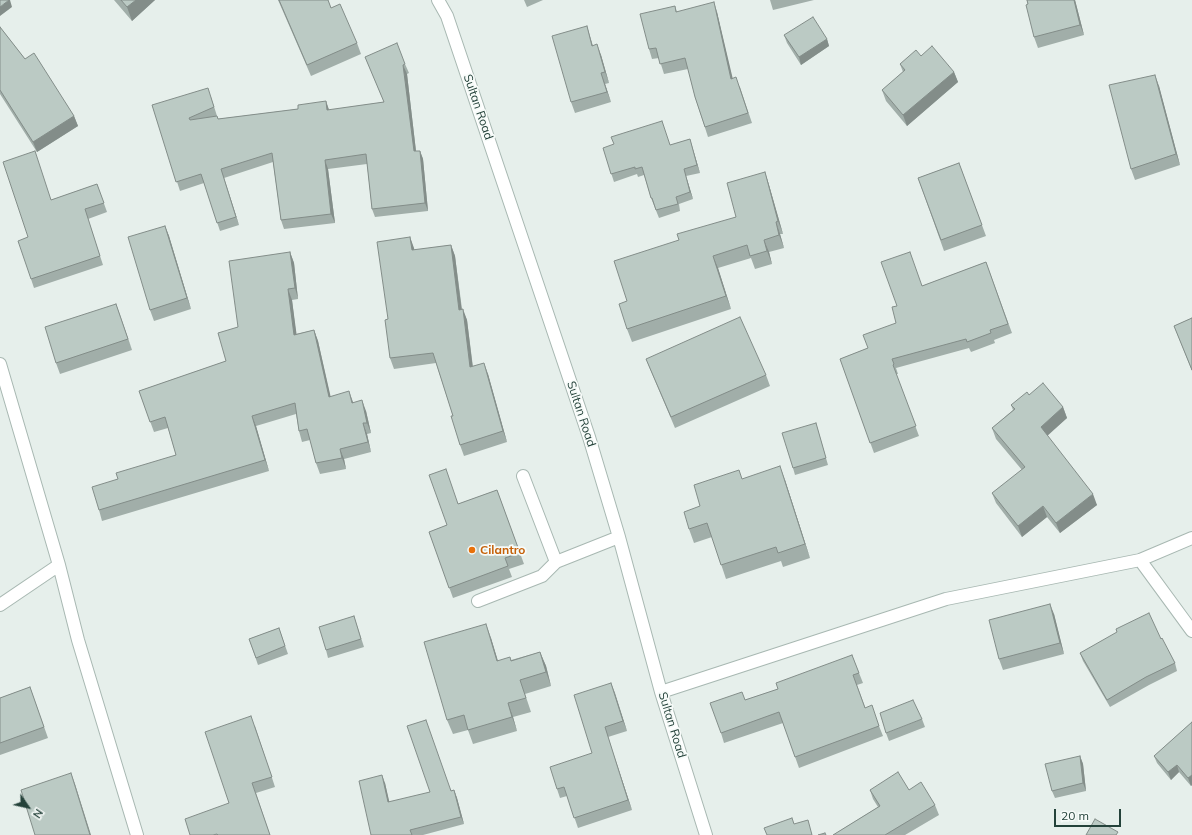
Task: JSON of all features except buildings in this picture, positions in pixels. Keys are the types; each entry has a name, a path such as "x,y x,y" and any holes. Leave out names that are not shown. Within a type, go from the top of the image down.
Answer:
{"street":[{"name":"Sultan Road","path":"438,0 447,16 589,437 619,538 661,692 706,835"},
{"path":"0,364 59,565 78,640 137,835"},
{"path":"523,476 556,562"},
{"path":"478,601 542,576 556,562 619,538"},
{"path":"661,692 946,600 1140,560 1192,538"},
{"path":"1140,560 1192,631"},
{"path":"0,605 59,565"}],"place":[{"name":"Cilantro","path":"472,550"}]}
